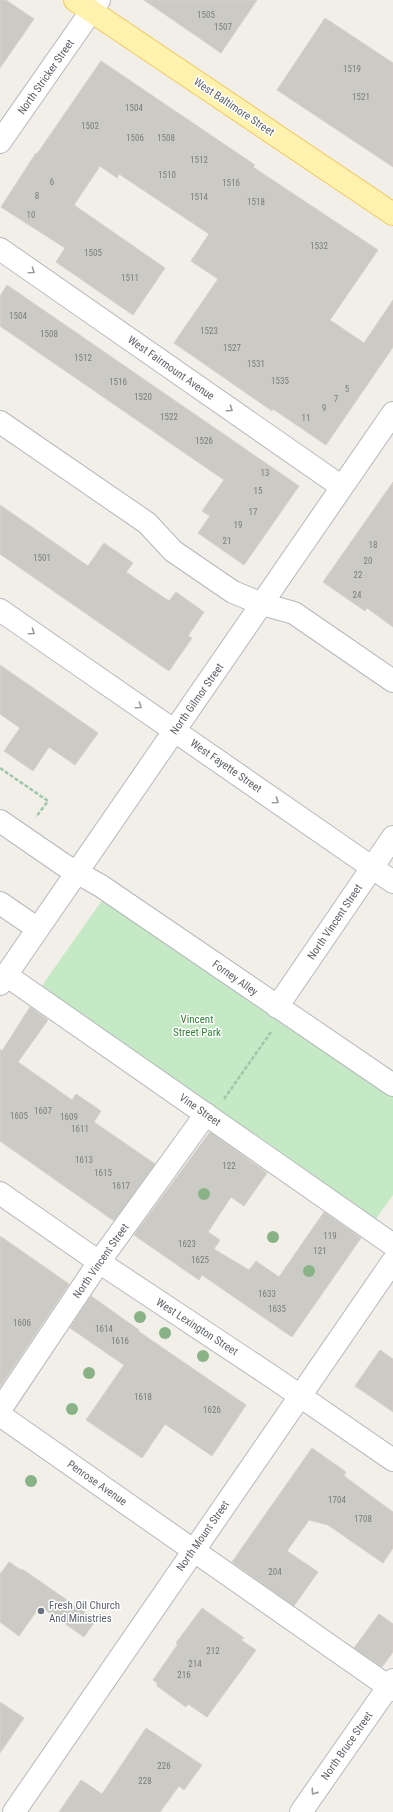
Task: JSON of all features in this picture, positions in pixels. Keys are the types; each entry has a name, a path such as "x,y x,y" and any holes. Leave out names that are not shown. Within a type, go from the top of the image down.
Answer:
{"main road":[{"name":"West Baltimore Street","path":"88,4 393,214"}],"street":[{"name":"North Stricker Street","path":"0,142 88,4"},
{"name":"West Fairmount Avenue","path":"0,249 342,487"},
{"name":"North Gilmor Street","path":"3,979 393,413"},
{"path":"0,422 147,524 173,551 233,592 262,604 294,613 393,682"},
{"name":"West Fayette Street","path":"0,610 393,882"},
{"path":"0,821 64,865 77,872"},
{"name":"North Vincent Street","path":"281,1010 393,836"},
{"name":"Forney Alley","path":"77,872 102,886 281,1010 393,1085"},
{"path":"0,903 38,929"},
{"name":"Vine Street","path":"3,979 209,1116 393,1245"},
{"name":"North Vincent Street","path":"0,1410 99,1262 209,1116"},
{"name":"West Lexington Street","path":"0,1193 99,1262 393,1460"},
{"name":"North Mount Street","path":"14,1812 393,1261"},
{"name":"Penrose Avenue","path":"0,1416 391,1686"},
{"name":"North Bruce Street","path":"301,1812 391,1686"}],"path":[{"path":"0,768 48,801 33,822"},
{"path":"209,1116 281,1010"}],"green space":[{"name":"Vincent Street Park","path":"108,892 393,1091 393,1195 375,1220 41,987"}],"building":[{"path":"0,0 6,0 34,19 0,68"},
{"path":"144,0 257,0 221,53"},
{"path":"325,18 393,63 393,167 277,90"},
{"path":"101,61 255,165 253,167 378,250 330,320 364,343 393,300 393,347 326,445 273,409 272,411 174,343 218,279 191,261 209,234 119,174 117,178 100,166 74,205 165,268 133,315 56,262 65,248 1,207 36,153 37,154"},
{"path":"7,285 299,486 244,565 198,533 210,516 202,511 224,480 0,326 0,296"},
{"path":"393,482 393,627 367,608 365,611 323,582"},
{"path":"0,505 88,566 104,543 133,563 126,572 169,601 176,592 204,612 188,636 192,638 169,671 0,554"},
{"path":"0,665 98,733 75,765 49,747 33,771 4,751 20,728 0,714"},
{"path":"30,1007 48,1020 18,1062 72,1100 76,1094 101,1111 94,1122 155,1164 114,1221 0,1141 0,1049 2,1051"},
{"path":"210,1132 267,1173 244,1206 231,1197 208,1232 220,1240 214,1249 249,1270 256,1261 279,1277 324,1212 361,1238 292,1337 202,1275 199,1280 134,1235"},
{"path":"0,1236 69,1284 0,1387"},
{"path":"91,1296 139,1330 138,1331 246,1405 212,1456 165,1424 142,1458 86,1420 124,1365 70,1328"},
{"path":"380,1350 393,1359 393,1412 355,1386"},
{"path":"312,1448 346,1472 344,1476 393,1512 393,1548 383,1563 328,1525 309,1520 287,1551 318,1572 294,1606 232,1562"},
{"name":"Fresh Oil Church And Ministries","path":"9,1562 21,1570 22,1569 96,1620 84,1637 40,1606 19,1636 0,1622 0,1574"},
{"path":"202,1608 244,1638 241,1640 256,1650 207,1717 188,1704 186,1707 157,1686 157,1683 153,1680 178,1644 176,1643"},
{"path":"379,1614 393,1624 393,1652 382,1667 354,1648"},
{"path":"0,1702 24,1718 0,1753"},
{"path":"146,1728 202,1765 184,1790 179,1786 160,1812 59,1812 81,1780 102,1794"}],"place":[{"name":"Fresh Oil Church And Ministries","path":"41,1611"}]}
